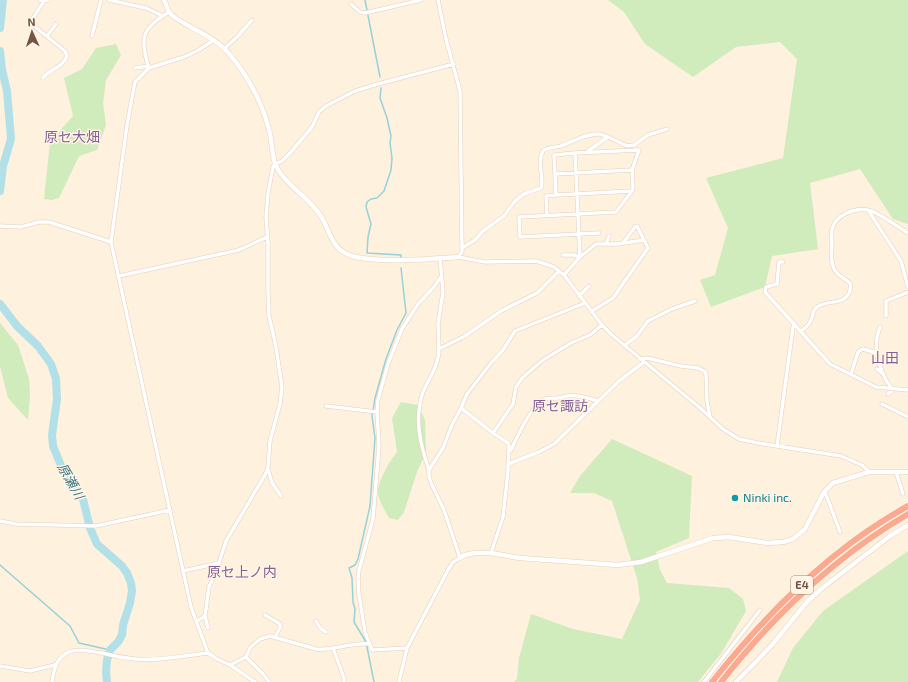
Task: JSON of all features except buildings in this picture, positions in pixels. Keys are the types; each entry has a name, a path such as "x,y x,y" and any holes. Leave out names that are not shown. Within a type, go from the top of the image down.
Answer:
{"highway":[{"name":"E4","path":"712,682 750,636 815,572 856,539 908,506"},
{"name":"E4","path":"721,682 756,641 819,578 860,546 908,514"}],"street":[{"path":"43,78 46,74 64,62 67,56 67,53 34,26 33,22 35,14 44,0"},
{"path":"92,36 101,0"},
{"path":"109,0 133,2 163,16"},
{"path":"164,0 169,12 180,21 214,39 224,48 242,72 264,109 275,164 286,180 310,203 320,216 335,245 342,252 358,258 394,261 458,257 485,262 536,262 554,267 564,275 602,325 612,335 723,429 739,438 758,443 841,456 857,463 869,472"},
{"path":"351,4 360,12 367,13 422,0"},
{"path":"438,0 446,39 454,64 460,91 462,252 458,257"},
{"path":"149,67 143,41 148,28 169,12"},
{"path":"224,48 237,37 252,20"},
{"path":"47,36 56,24"},
{"path":"135,68 149,67 184,57 197,51 214,39"},
{"path":"208,628 205,616 209,587 216,572 226,541 267,468 270,441 280,404 282,387 276,347 269,316 268,243 266,217 268,193 275,164 291,152 312,127 319,112 326,106 355,91 454,64"},
{"path":"149,67 138,78 134,86 111,242 191,607 208,653 230,665 255,682"},
{"path":"462,248 475,240 483,231 504,216 515,201 521,196 541,188 542,182 540,169 543,152 545,149 558,147 576,139 596,134 608,137 627,146 634,145 648,135 667,129"},
{"path":"587,152 608,137"},
{"path":"556,195 554,155 639,150 632,170 632,191 616,212 519,217 520,237 599,233"},
{"path":"575,153 580,258"},
{"path":"555,174 632,170"},
{"path":"547,215 546,196 632,191"},
{"path":"801,331 810,322 817,307 841,301 850,291 850,283 836,272 834,268 832,256 832,231 834,223 843,215 858,210 868,210 908,233"},
{"path":"868,210 901,261 908,287"},
{"path":"0,226 22,227 39,222 49,222 111,242"},
{"path":"592,311 613,298 648,248 637,226 624,242"},
{"path":"606,244 610,236"},
{"path":"118,276 239,250 267,237"},
{"path":"564,275 596,244 644,240"},
{"path":"563,255 574,255 580,258"},
{"path":"440,258 443,292 438,324 440,350 439,357 424,392 418,412 420,438 429,470 429,477 444,510 460,558"},
{"path":"783,262 779,262 777,284 766,287 765,292 824,358 830,364 876,386 908,390"},
{"path":"440,350 465,336 501,311 537,293 559,271"},
{"path":"407,648 372,650 365,632 358,579 359,570 373,519 379,446 374,412 382,382 402,329 418,304 441,277"},
{"path":"580,296 589,286"},
{"path":"886,316 886,301 908,292"},
{"path":"625,345 637,336 648,321 695,301"},
{"path":"429,470 443,448 450,427 470,389 502,350 515,331 585,303"},
{"path":"777,446 793,327 795,324"},
{"path":"493,432 513,404 515,391 522,378 543,360 571,343 590,335 602,325"},
{"path":"880,327 877,337 876,353 883,375 892,388"},
{"path":"852,374 858,352 861,349 866,349 876,353"},
{"path":"640,359 648,358 681,366 698,368 704,371 706,374 707,401 710,417"},
{"path":"508,464 539,452 554,444 619,381 644,362"},
{"path":"877,369 883,375"},
{"path":"888,394 892,388"},
{"path":"509,451 511,450 537,403 543,399 556,399 566,396 598,401"},
{"path":"882,404 908,416"},
{"path":"326,406 374,412"},
{"path":"461,408 508,443 509,451 502,523 491,553"},
{"path":"267,468 272,483 281,496"},
{"path":"399,682 407,648 448,570 453,562 465,555 475,553 491,553 520,558 618,565 641,562 712,538 729,537 767,542 783,542 792,539 805,529 824,492 833,483 869,472 908,472"},
{"path":"896,472 903,494"},
{"path":"824,492 840,532"},
{"path":"0,521 16,524 96,526 170,510"},
{"path":"736,682 772,645 807,602 821,589 908,524"},
{"path":"183,571 219,563"},
{"path":"704,682 760,610"},
{"path":"265,615 280,624 280,628 275,637"},
{"path":"197,621 205,616"},
{"path":"316,621 320,628 326,632"},
{"path":"230,665 246,657 250,648 260,639 270,636 322,650 360,643 370,644"},
{"path":"333,648 344,678 344,682"},
{"path":"52,682 55,665 59,658 70,651 76,650 99,653 136,660 208,653"},
{"path":"246,657 264,675 264,680 269,682"},
{"path":"0,666 30,671 55,665"}],"green space":[{"path":"608,0 908,0 908,224 893,219 860,169 810,183 818,249 772,256 765,287 711,307 700,280 715,275 728,228 706,178 783,158 797,59 780,42 736,47 693,77 645,44 624,12"},
{"path":"116,44 121,55 106,80 103,103 106,125 97,150 79,156 59,198 52,200 44,199 50,142 73,116 64,78 82,69 96,48"},
{"path":"0,323 18,345 29,379 30,395 28,420 8,398 0,366"},
{"path":"401,402 418,405 425,420 426,452 417,472 404,512 398,520 389,518 380,502 378,492 382,476 397,452 392,418"},
{"path":"612,439 692,476 689,538 656,552 660,570 667,583 729,588 743,599 746,611 722,652 698,682 514,682 517,679 519,658 531,614 573,629 622,639 640,600 637,578 612,501 594,493 570,493 580,476"},
{"path":"908,551 908,682 777,682 793,648 823,611"}],"waterway":[{"name":"原瀬川","path":"0,28 3,0"},
{"path":"365,0 380,77"},
{"name":"原瀬川","path":"0,51 2,70 7,91 11,139 3,166 0,191"},
{"path":"381,88 380,98 391,136 391,170 384,191 377,198 371,199 367,202 366,207 371,224 367,253 401,255 401,257"},
{"path":"374,682 366,642 354,622 355,609 353,602 352,578 349,568 355,565 358,559 370,506 375,438 372,416 375,398 386,359 397,330 406,313 401,268"},
{"name":"原瀬川","path":"0,304 17,326 38,346 51,364 56,379 57,399 52,435 53,446 62,468 83,499 90,528 97,544 122,566 131,583 132,591 130,603 123,625 122,635 118,642 110,650 107,660 107,682"},
{"path":"0,565 70,626 79,643 110,650"}],"place":[{"name":"Ninki inc.","path":"735,498"}],"district":[{"name":"原セ大畑","path":"72,137"},
{"name":"山田","path":"885,358"},
{"name":"原セ諏訪","path":"560,406"},
{"name":"原セ上ノ内","path":"242,572"}]}
